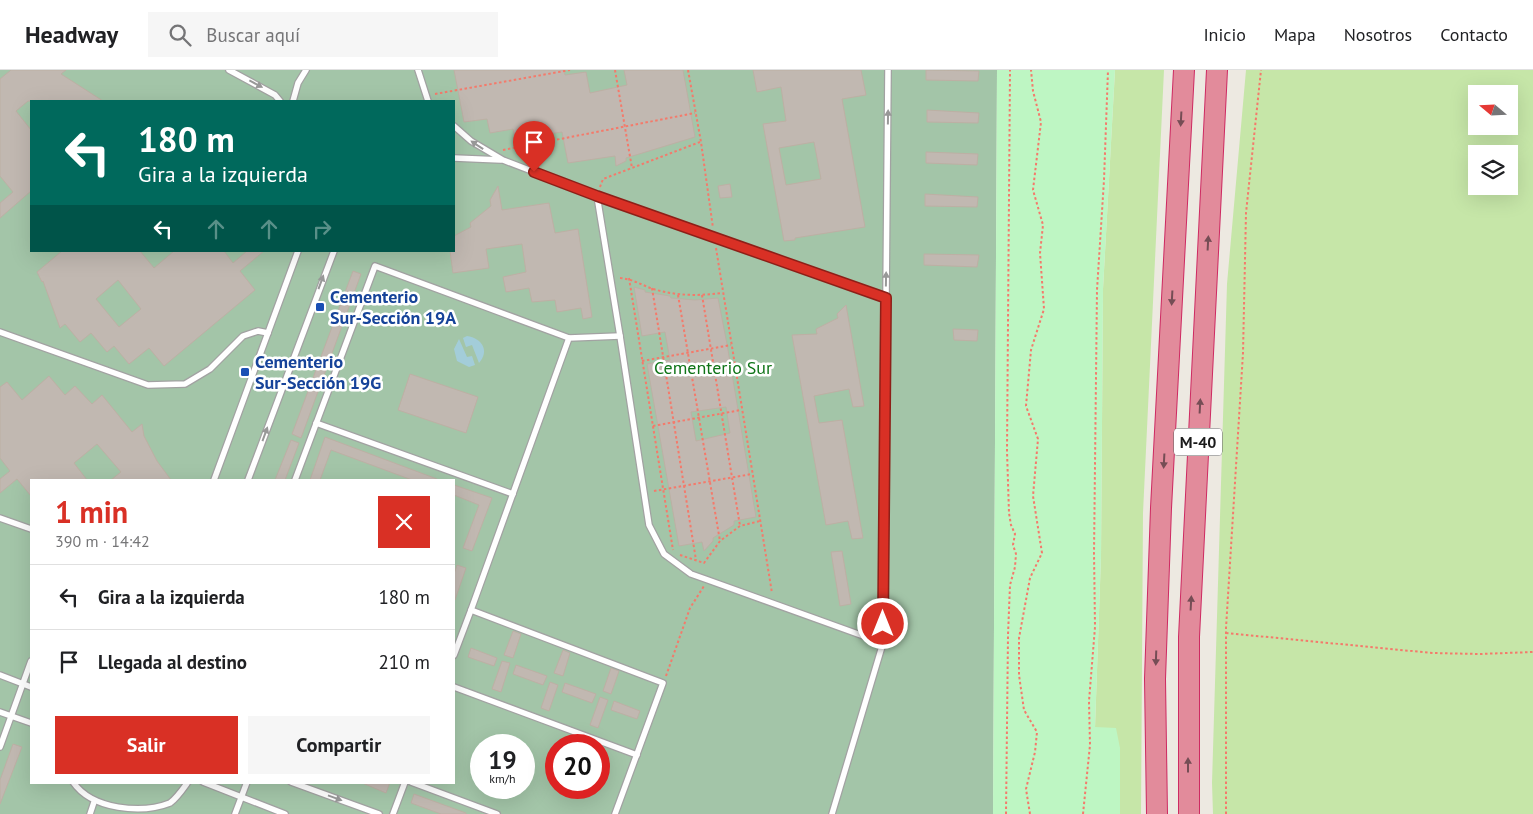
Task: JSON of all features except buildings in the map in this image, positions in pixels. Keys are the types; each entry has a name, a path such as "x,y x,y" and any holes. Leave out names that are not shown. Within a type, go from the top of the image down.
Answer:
{"highway":[{"name":"M-40","path":"1157,814 1155,679 1184,70"},
{"name":"M-40","path":"1189,814 1189,637 1217,70"}],"lane":[{"path":"229,70 275,95 279,100"},
{"path":"293,100 298,83 306,70"},
{"path":"832,814 883,643 888,70"},
{"path":"417,71 428,98"},
{"path":"455,127 503,160 597,196 886,298"},
{"path":"455,158 503,160"},
{"path":"597,196 649,525 664,554 691,574 883,643"},
{"path":"214,479 298,252"},
{"path":"248,479 334,252"},
{"path":"295,479 375,266 569,338 620,336"},
{"path":"0,332 148,385 185,384 210,369 243,336 258,331 268,333"},
{"path":"455,649 457,636 471,610 569,338"},
{"path":"316,423 513,494"},
{"path":"0,518 30,529"},
{"path":"471,610 663,683 615,814"},
{"path":"0,747 30,664"},
{"path":"0,675 30,687"},
{"path":"455,687 637,755"},
{"path":"0,712 30,723"},
{"path":"74,784 94,802 130,813 156,810 171,802 186,784"},
{"path":"208,784 285,814"},
{"path":"235,814 246,784"},
{"path":"296,784 379,814"},
{"path":"393,814 404,784"},
{"path":"416,784 497,814"},
{"path":"90,814 94,802"}],"path":[{"path":"428,98 570,70"},
{"path":"615,70 632,168"},
{"path":"688,70 774,604"},
{"path":"1006,814 1008,635 1010,585 1016,554 1013,545 1015,534 1010,524 1009,513 1007,451 1010,70"},
{"path":"1030,814 1026,789 1035,752 1037,732 1024,710 1019,675 1019,638 1030,578 1042,553 1032,496 1038,439 1026,406 1031,350 1044,309 1040,253 1043,225 1033,190 1040,122 1033,91 1031,70"},
{"path":"1083,814 1090,745 1089,701 1095,627 1097,290 1108,70"},
{"path":"1226,814 1226,633 1243,353 1246,213 1261,70"},
{"path":"489,152 696,113"},
{"path":"597,196 603,179 701,142"},
{"path":"610,278 628,278 652,288 678,295 723,293"},
{"path":"628,278 673,553 704,562 720,541 740,526 760,521"},
{"path":"652,288 696,560"},
{"path":"678,295 720,541"},
{"path":"702,295 740,526"},
{"path":"642,361 732,345"},
{"path":"653,426 742,410"},
{"path":"644,493 753,474"},
{"path":"663,683 690,608 708,580"},
{"path":"1226,633 1432,652 1480,654 1533,652"}],"green space":[{"name":"Cementerio Sur","path":"0,70 997,70 993,814 0,814"},
{"path":"997,70 1115,70 1103,289 1101,556 1095,727 1116,728 1120,748 1120,814 993,814"},
{"path":"1115,70 1164,70 1143,513 1141,814 1120,814 1120,748 1095,728 1101,556 1103,289"},
{"path":"1246,70 1533,70 1533,814 1213,814 1212,783 1227,284"}],"water":[{"path":"467,336 477,339 483,346 484,354 479,363 472,345 466,347 463,338"},
{"path":"459,339 467,357 472,356 475,365 469,367 457,361 454,349"}],"place":[{"name":"Cementerio Sur-Sección 19A","path":"320,307"},
{"name":"Cementerio Sur-Sección 19G","path":"245,372"}],"route":[{"path":"534,172 886,298 883,624"}]}
